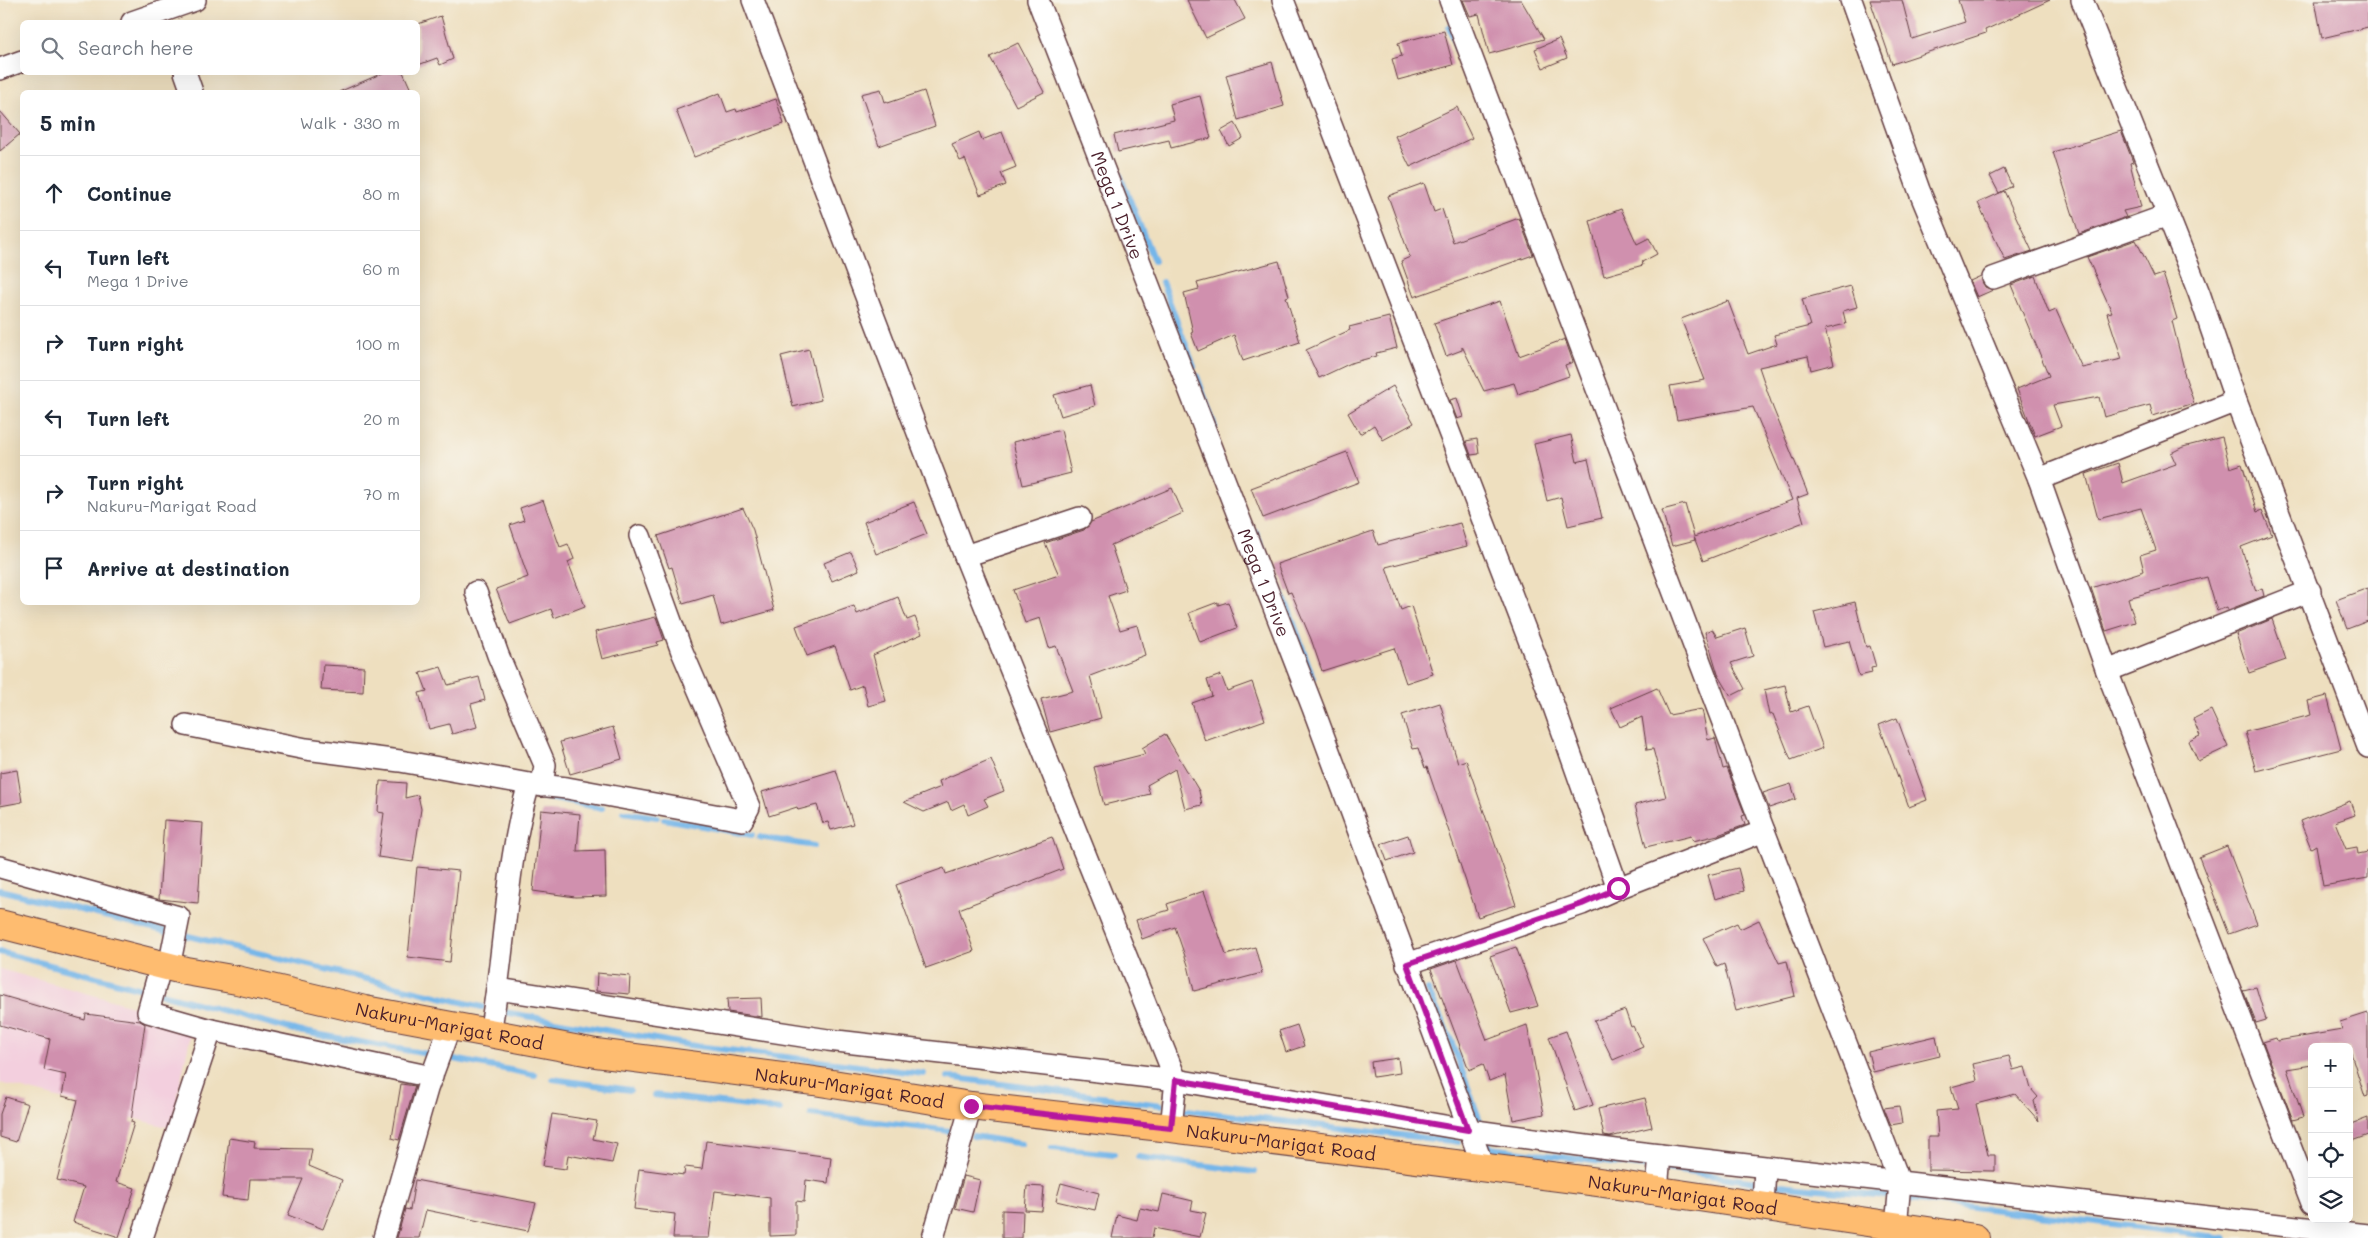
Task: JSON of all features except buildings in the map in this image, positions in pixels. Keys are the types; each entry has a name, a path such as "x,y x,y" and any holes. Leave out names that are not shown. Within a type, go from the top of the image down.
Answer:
{"main road":[{"name":"Nakuru-Marigat Road","path":"0,924 165,966 365,1010 596,1053 814,1081 971,1106 1171,1128 1657,1190 1975,1238"}],"street":[{"path":"146,20 166,17 195,0"},
{"path":"753,0 965,556 1176,1080 1171,1128"},
{"name":"Mega 1 Drive","path":"1038,0 1313,708 1468,1130 1484,1168"},
{"path":"1283,0 1544,679 1618,888"},
{"path":"1450,0 1764,831 1900,1183 1896,1227"},
{"path":"1851,0 1919,190 2040,479 2107,671 2308,1193"},
{"path":"2082,0 2199,293 2236,401 2310,590 2368,747"},
{"path":"0,69 20,62"},
{"path":"186,75 191,90"},
{"path":"1993,278 2168,215"},
{"path":"2040,479 2236,401"},
{"path":"965,556 1080,518"},
{"path":"186,725 306,749 400,762 535,785 567,788 742,820 749,807 681,649 640,536"},
{"path":"2107,671 2310,590"},
{"path":"476,592 498,655 545,764 518,822 498,989 490,1032"},
{"path":"1407,964 1582,904 1764,831"},
{"path":"0,867 179,917 165,966 148,1012 211,1030 432,1077"},
{"path":"498,989 828,1040 1176,1080 1468,1130 1766,1168 2368,1235"},
{"path":"384,1238 432,1077 450,1026"},
{"path":"142,1238 211,1030"},
{"path":"933,1238 971,1106"},
{"path":"1657,1190 1660,1155"},
{"path":"1762,1206 1766,1168"}],"shaded area":[{"path":"0,969 193,1023 171,1128 0,1083"}],"waterway":[{"path":"1449,27 1466,75"},
{"path":"1113,157 1154,261"},
{"path":"1162,282 1194,366"},
{"path":"1197,376 1215,427"},
{"path":"1256,532 1290,612 1313,678"},
{"path":"537,796 602,808"},
{"path":"623,812 657,817"},
{"path":"664,819 752,835"},
{"path":"759,837 814,846"},
{"path":"0,890 169,932"},
{"path":"184,935 482,1007"},
{"path":"0,952 142,989"},
{"path":"1428,990 1451,1040 1480,1121"},
{"path":"159,993 298,1031 433,1055"},
{"path":"504,1012 689,1045 924,1074"},
{"path":"449,1058 535,1075"},
{"path":"948,1077 1161,1105"},
{"path":"553,1079 630,1090"},
{"path":"654,1095 780,1110"},
{"path":"1187,1110 1459,1142"},
{"path":"811,1114 950,1131"},
{"path":"973,1136 1022,1144"},
{"path":"1486,1137 1490,1148 1651,1168"},
{"path":"1052,1148 1114,1154"},
{"path":"1138,1157 1255,1172"},
{"path":"1666,1169 1756,1182"},
{"path":"1771,1184 1886,1196"},
{"path":"1908,1199 2225,1238"}],"route":[{"path":"971,1106 1171,1128 1176,1080 1468,1130 1407,964 1582,904 1618,888"}]}
